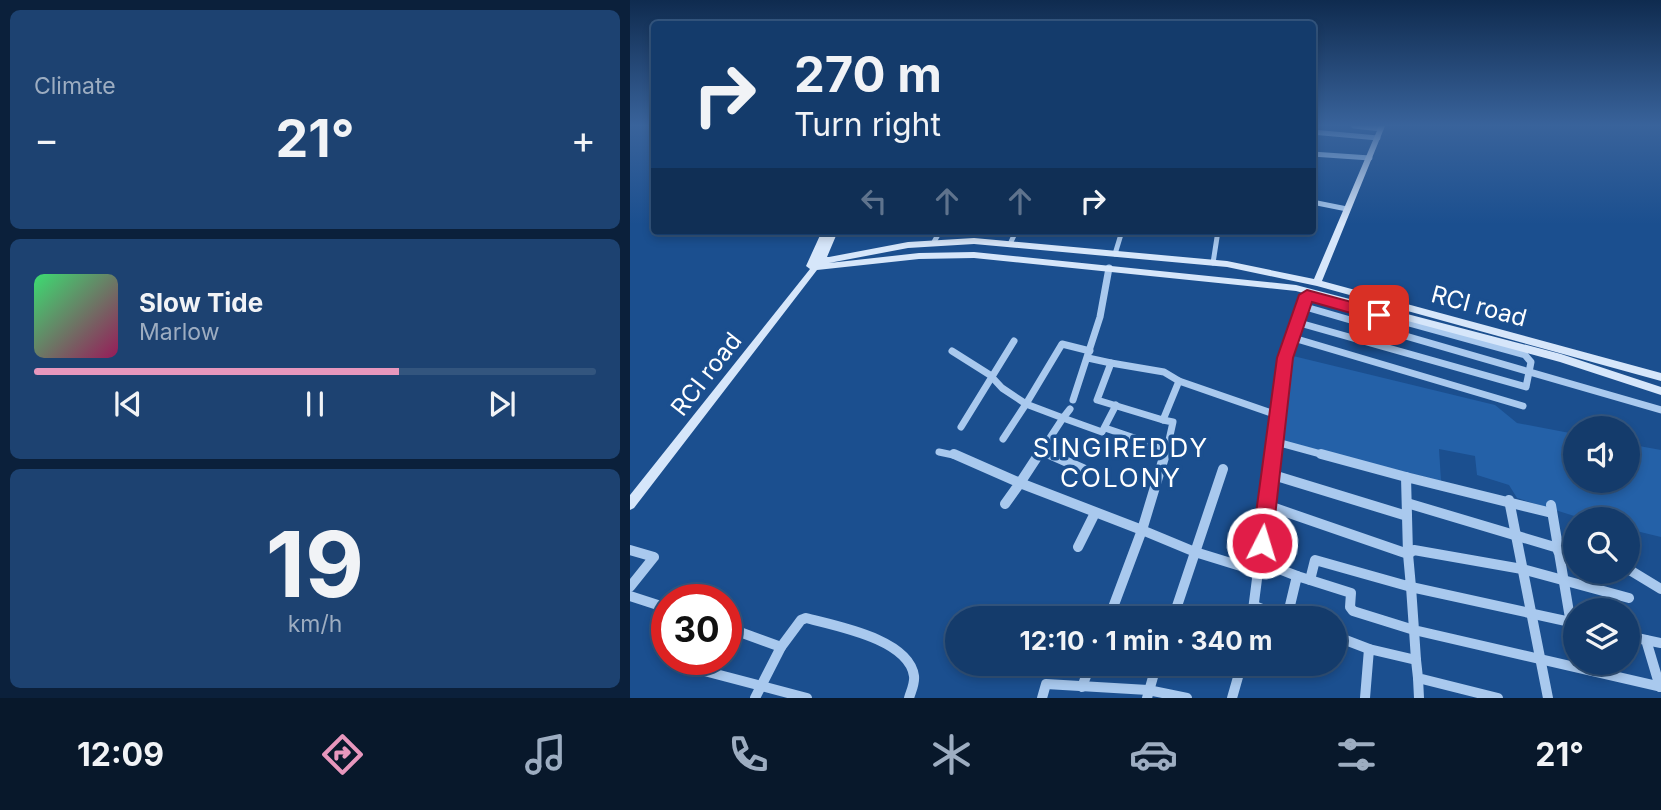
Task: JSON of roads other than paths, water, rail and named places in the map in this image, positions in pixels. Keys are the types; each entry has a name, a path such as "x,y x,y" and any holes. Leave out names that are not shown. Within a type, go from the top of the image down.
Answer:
{"main road":[{"path":"1317,283 1370,159"},
{"path":"825,235 820,262 960,255 1194,276 1307,293 1561,358 1661,391"},
{"name":"RCI road","path":"630,504 820,262 832,235"},
{"name":"RCI road","path":"820,262 934,242 1010,244 1250,267 1661,377"},
{"path":"1180,275 1187,270 1183,260"},
{"path":"1194,276 1190,269 1196,261"}],"street":[{"path":"1316,203 1347,209"},
{"path":"934,242 938,235"},
{"path":"1010,244 1014,235"},
{"path":"1115,254 1121,235"},
{"path":"1213,263 1217,235"},
{"path":"1073,400 1089,354 1109,268"},
{"path":"1255,606 1277,415 1290,337 1307,293 1525,355 1531,362 1526,387 1296,322"},
{"path":"1302,306 1661,410"},
{"path":"1290,337 1523,406"},
{"path":"961,427 990,375 1014,341"},
{"path":"1003,439 1062,344 1111,363 1164,372 1180,382 1277,415"},
{"path":"952,351 990,375 1002,388 1026,404 1102,432 1116,405"},
{"path":"1111,363 1097,400 1173,422 1142,530 1114,606"},
{"path":"1497,380 1501,364"},
{"path":"1163,420 1180,382"},
{"path":"1005,504 1070,409"},
{"path":"1105,428 1167,449"},
{"path":"1266,505 1408,554 1415,550 1522,569 1563,580 1551,509 1406,477 1273,441"},
{"path":"1042,451 1083,469"},
{"path":"939,452 954,454 1195,552 1297,576 1352,593 1350,607 1353,611 1414,630 1563,663"},
{"path":"1177,606 1223,469"},
{"path":"1270,474 1407,516"},
{"path":"1406,477 1408,554 1419,698"},
{"path":"1509,500 1548,698"},
{"path":"1407,503 1563,551"},
{"path":"1078,547 1094,513"},
{"path":"630,550 654,557 630,587"},
{"path":"1310,580 1315,560 1411,587 1563,620"},
{"path":"1640,575 1661,589"},
{"path":"1288,606 1297,576"},
{"path":"1578,584 1629,598"},
{"path":"630,596 651,603"},
{"path":"758,693 781,647 801,620 806,618 881,641 902,653 912,666 915,678 909,698"},
{"path":"742,633 781,647"},
{"path":"1640,639 1661,643"},
{"path":"1646,640 1660,687"},
{"path":"1347,641 1369,649 1416,660"},
{"path":"1365,698 1369,649"},
{"path":"707,675 758,693 807,698"},
{"path":"1613,675 1660,687"},
{"path":"1148,694 1153,676"},
{"path":"1232,698 1238,676"},
{"path":"1419,678 1498,698"},
{"path":"1042,698 1045,684 1086,691 1187,698"}],"district":[{"name":"SINGIREDDY COLONY","path":"1121,462"}]}
